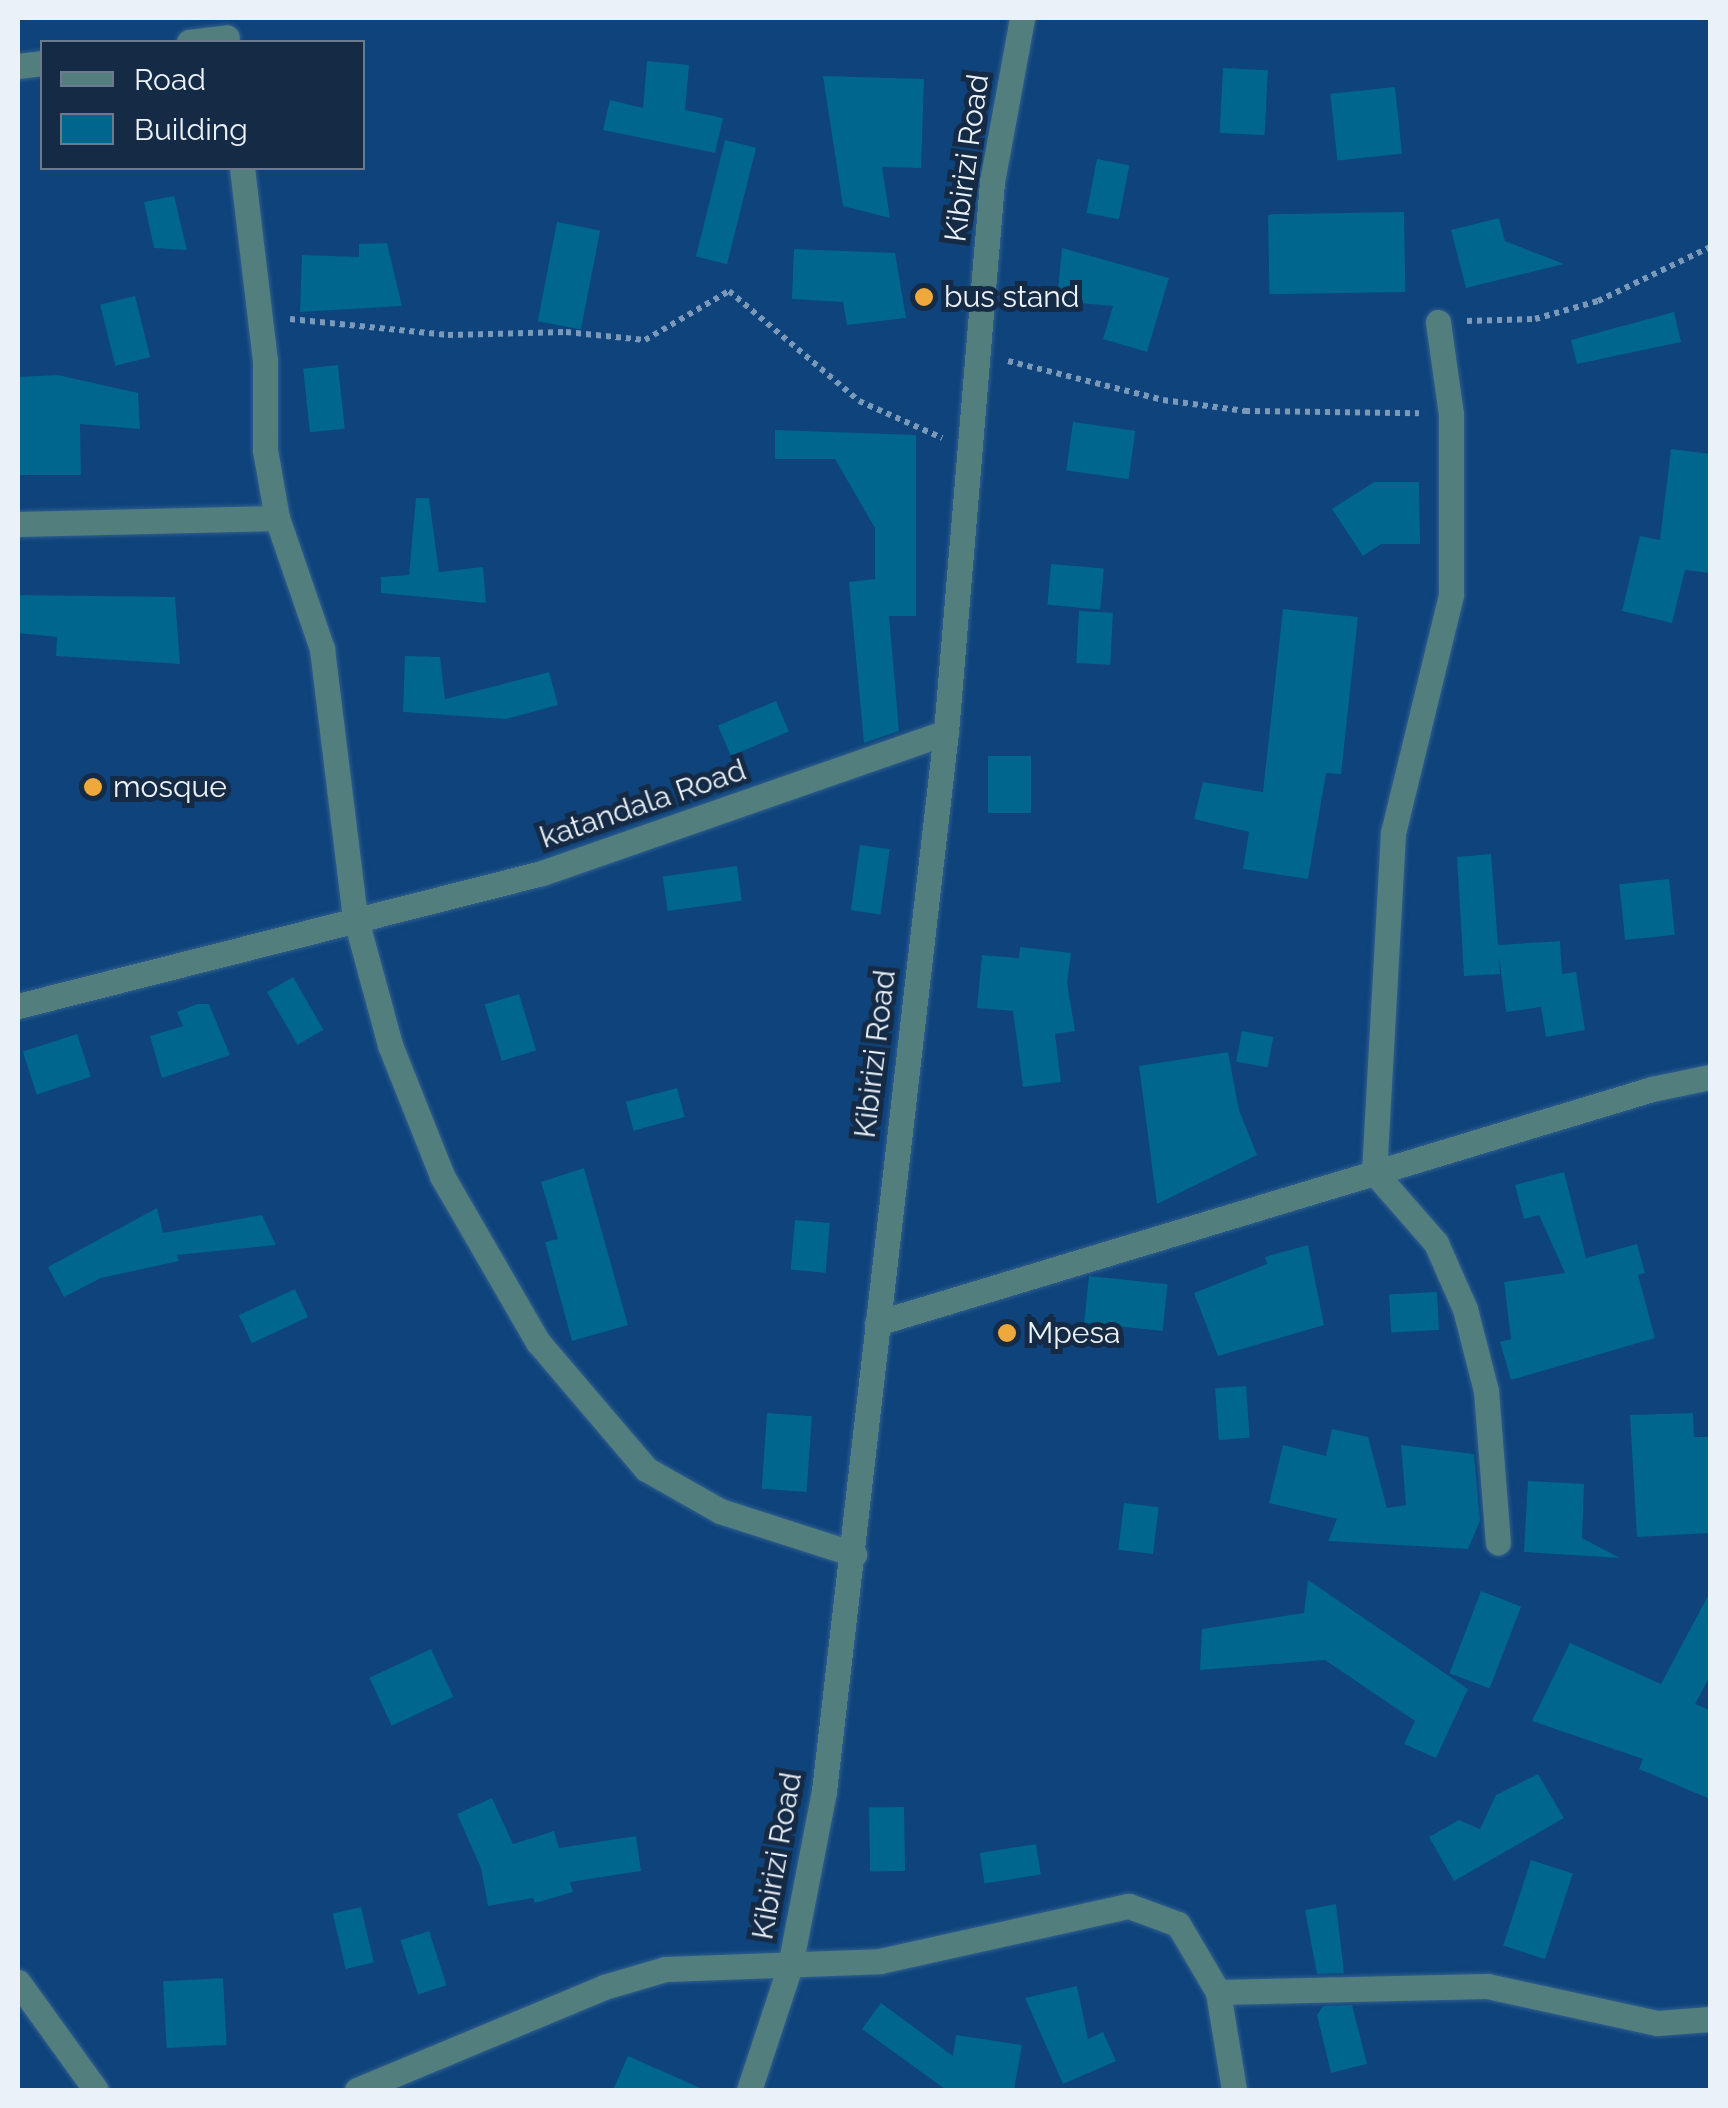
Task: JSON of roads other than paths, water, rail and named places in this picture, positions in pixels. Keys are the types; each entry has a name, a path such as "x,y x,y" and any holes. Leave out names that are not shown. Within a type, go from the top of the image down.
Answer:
{"street":[{"name":"Kibirizi Road","path":"749,2090 790,1966 824,1791 946,732 992,182 1022,18"},
{"path":"197,40 227,32"},
{"path":"242,170 259,316 266,450 277,518 322,649 355,916 390,1045 442,1176 538,1342 646,1469 720,1511 854,1554"},
{"path":"1438,322 1451,414 1451,595 1394,833 1374,1172 1436,1243 1465,1309 1486,1391 1498,1542"},
{"path":"18,524 277,518"},
{"name":"katandala Road","path":"18,1006 355,916 542,872 946,732"},
{"path":"876,1323 1374,1172 1710,1077"},
{"path":"357,2090 604,1987 664,1969 880,1961 1129,1906 1178,1924 1218,1992 1234,2090"},
{"path":"18,1982 96,2090"},
{"path":"1218,1992 1487,1986 1657,2023 1710,2018"}],"place":[{"name":"bus stand","path":"924,297"},
{"name":"mosque","path":"93,787"},
{"name":"Mpesa","path":"1007,1333"}]}
